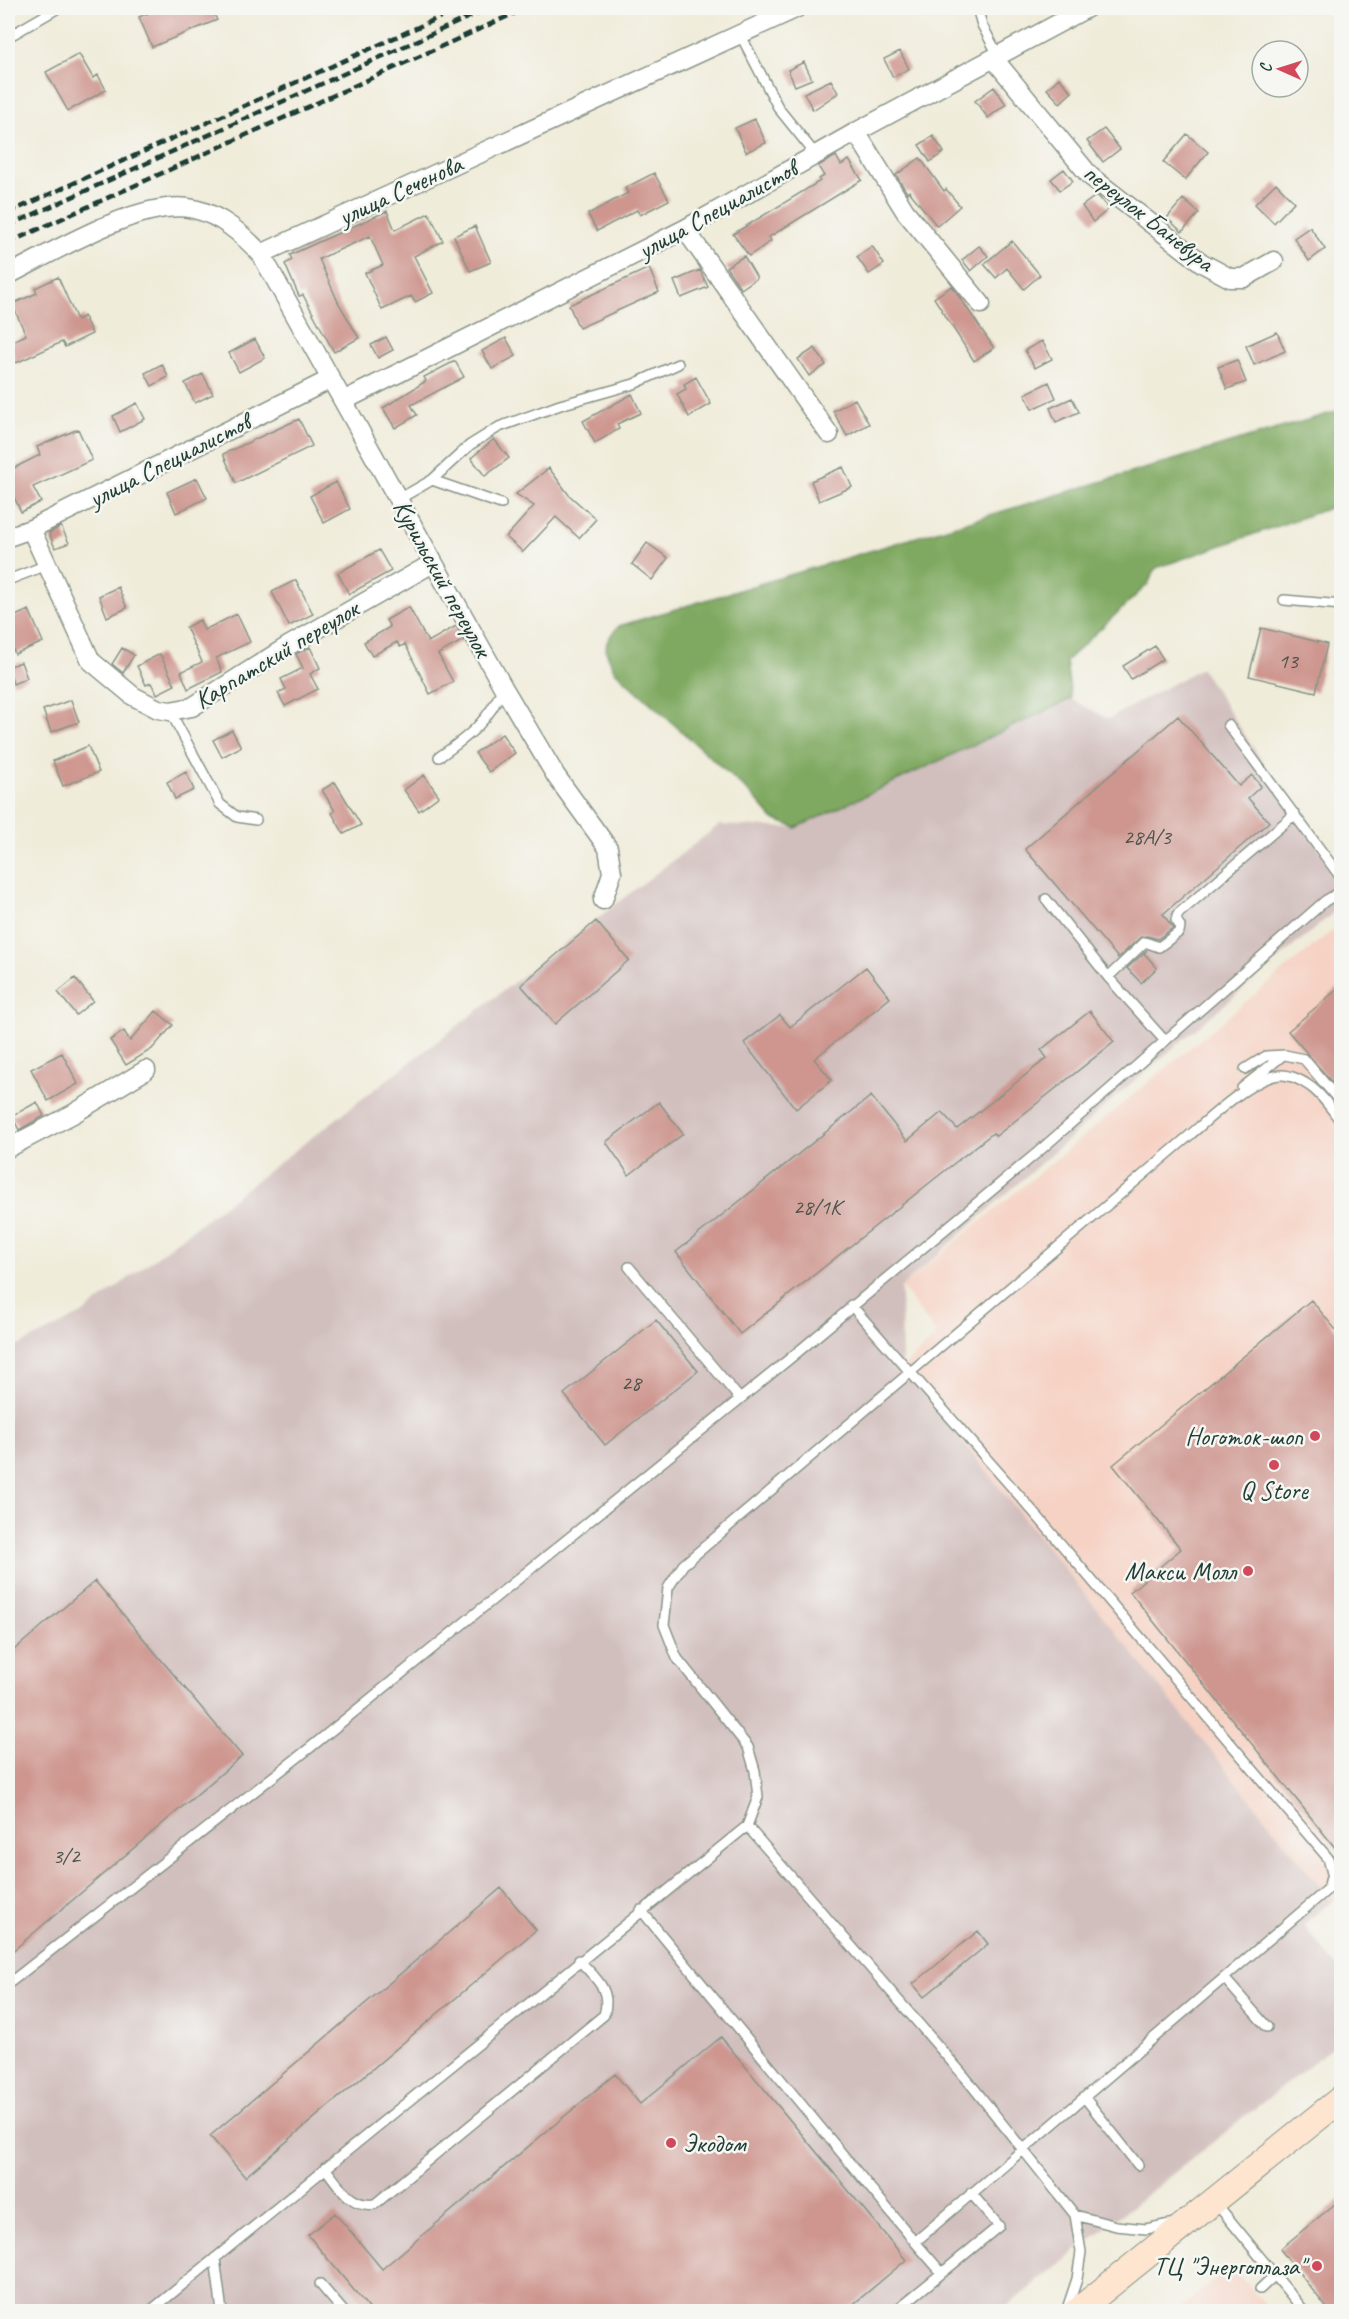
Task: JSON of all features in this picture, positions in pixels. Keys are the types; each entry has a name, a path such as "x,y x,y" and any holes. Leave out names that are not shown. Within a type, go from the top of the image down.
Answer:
{"main road":[{"path":"1076,2312 1341,2098"}],"street":[{"name":"улица Сеченова","path":"261,255 796,8"},
{"name":"улица Специалистов","path":"343,401 685,229 856,132 1087,8"},
{"name":"переулок Баневура","path":"996,58 1090,176 1202,263 1230,278 1244,278 1274,261"},
{"path":"856,132 905,211 981,304"},
{"path":"8,275 121,220 158,208 195,209 227,224 261,255"},
{"path":"685,229 829,434"},
{"name":"Курильский переулок","path":"261,255 503,687 556,776 608,848 612,873 603,900"},
{"name":"улица Специалистов","path":"8,537 31,529 329,380"},
{"name":"Карпатский переулок","path":"31,529 90,661 133,696 158,709 170,711 192,707 288,646 433,563"},
{"path":"8,1148 73,1114 146,1070"}],"lane":[{"path":"8,37 58,8"},
{"path":"977,8 996,58"},
{"path":"740,34 779,109 816,155"},
{"path":"399,499 432,480 470,445 499,427 560,405 634,384 678,364"},
{"path":"432,480 501,504"},
{"path":"8,580 47,565"},
{"path":"1284,600 1341,604"},
{"path":"439,757 478,728 495,706 503,687"},
{"path":"170,711 220,804 237,817 256,820"},
{"path":"1228,725 1341,879"},
{"path":"1108,976 1145,942 1159,946 1179,932 1180,926 1176,920 1178,914 1294,814"},
{"path":"8,1984 311,1747 740,1399 1038,1152 1325,901 1341,891"},
{"path":"1046,898 1108,976 1165,1041"},
{"path":"149,2312 579,1960 747,1826 758,1797 755,1770 748,1747 677,1658 664,1625 668,1588 683,1565 909,1371 1219,1111 1273,1061 1285,1055"},
{"path":"1245,1070 1266,1056 1285,1055 1304,1059 1341,1104"},
{"path":"1219,1111 1268,1078 1284,1075 1310,1086 1341,1123"},
{"path":"629,1267 740,1399"},
{"path":"851,1305 1328,1858 1332,1873 1328,1889 1085,2098 1022,2148 915,2242"},
{"path":"747,1826 957,2068 1075,2215 1082,2252 1077,2279 1066,2312"},
{"path":"641,1910 942,2273"},
{"path":"325,2168 353,2201 364,2206 375,2204 604,2015 608,2001 605,1990 579,1960"},
{"path":"1225,1979 1267,2027"},
{"path":"1085,2098 1138,2165"},
{"path":"894,2312 999,2226 971,2193"},
{"path":"1214,2200 1305,2312"},
{"path":"1075,2215 1116,2226 1146,2229 1190,2219"},
{"path":"215,2258 222,2312"},
{"path":"1260,2289 1275,2275"},
{"path":"320,2284 344,2312"}],"shaded area":[{"path":"1201,668 1341,882 1341,906 1121,1092 901,1287 902,1367 1332,1901 1304,1925 1341,1972 1341,2040 1001,2311 8,2312 8,1351 82,1314 719,825 796,828 1071,699 1108,719"},
{"path":"1341,923 1341,1896 1332,1901 902,1368 937,1335 901,1287"},
{"path":"1231,2265 1271,2311 1177,2311"}],"green space":[{"path":"1341,410 1341,504 1156,568 1148,584 1066,661 1071,699 796,828 773,819 751,794 615,671 608,657 607,642 619,626"}],"building":[{"path":"161,8 211,8 217,20 152,47 139,17"},
{"path":"900,51 909,69 893,77 884,59"},
{"path":"79,54 93,78 98,75 106,90 68,111 46,72"},
{"path":"804,62 812,79 795,86 788,70"},
{"path":"1059,78 1072,92 1060,103 1047,89"},
{"path":"831,80 838,93 813,110 804,93"},
{"path":"994,87 1006,104 988,118 975,101"},
{"path":"755,119 766,143 746,152 735,128"},
{"path":"1104,129 1120,149 1103,162 1087,141"},
{"path":"1187,134 1208,152 1185,180 1163,162"},
{"path":"933,136 944,152 930,162 919,145"},
{"path":"836,156 841,165 849,160 862,180 769,237 771,241 749,256 733,234 820,181 819,179 824,176 818,166"},
{"path":"920,158 944,191 946,189 960,206 937,226 909,191 907,193 896,175"},
{"path":"1064,169 1073,181 1060,190 1051,179"},
{"path":"654,173 669,200 640,215 637,210 597,231 588,214 628,193 625,188"},
{"path":"1276,183 1294,202 1274,223 1255,204"},
{"path":"1097,195 1109,209 1093,222 1082,206"},
{"path":"1183,199 1199,213 1182,232 1167,218"},
{"path":"387,211 395,230 429,213 443,241 414,256 433,293 415,302 411,296 382,310 365,273 383,265 370,236 319,259 338,302 359,338 334,352 303,295 299,296 285,264 292,260 290,255"},
{"path":"475,226 491,262 470,271 454,236"},
{"path":"1310,227 1325,249 1309,261 1294,238"},
{"path":"1012,241 1040,275 1024,289 1007,268 996,278 984,264"},
{"path":"872,246 884,264 869,274 857,257"},
{"path":"979,246 988,256 971,271 962,260"},
{"path":"744,256 757,278 741,289 726,267"},
{"path":"649,268 659,292 579,328 569,305"},
{"path":"700,270 708,287 681,298 674,281"},
{"path":"58,277 77,320 84,316 92,334 65,347 62,342 16,363 8,343 26,335 12,304 37,293 35,288"},
{"path":"952,286 994,348 974,361 934,298"},
{"path":"1277,332 1285,351 1254,365 1246,346"},
{"path":"386,337 393,350 378,358 371,345"},
{"path":"506,338 516,356 492,369 482,351"},
{"path":"255,339 265,358 239,372 229,353"},
{"path":"1042,341 1052,359 1035,368 1025,350"},
{"path":"815,348 826,365 809,376 798,359"},
{"path":"1237,360 1246,382 1227,389 1218,367"},
{"path":"455,361 464,377 411,405 417,415 395,428 383,408 426,381 424,377"},
{"path":"162,364 168,377 152,386 145,373"},
{"path":"203,374 213,394 195,403 185,383"},
{"path":"696,377 711,404 689,417 677,394 686,389 684,384"},
{"path":"1049,382 1056,398 1032,409 1025,394"},
{"path":"632,394 641,413 617,424 619,429 595,443 583,421"},
{"path":"1072,398 1079,412 1056,422 1050,408"},
{"path":"855,399 869,424 847,436 833,411"},
{"path":"137,403 145,419 120,432 113,416"},
{"path":"299,419 312,446 236,483 223,454"},
{"path":"78,429 92,460 33,487 41,502 21,512 8,484 8,471 40,455 37,447"},
{"path":"494,439 509,458 485,476 471,458"},
{"path":"843,467 852,487 819,501 811,481"},
{"path":"549,468 569,495 596,519 579,538 556,517 523,552 506,537 534,506 516,494"},
{"path":"197,478 207,498 176,513 167,492"},
{"path":"336,482 350,509 324,523 310,496"},
{"path":"61,526 69,543 55,548 49,533"},
{"path":"647,543 668,558 652,580 632,564"},
{"path":"379,550 391,571 349,594 338,573"},
{"path":"296,580 313,614 289,626 272,592"},
{"path":"118,587 127,608 107,617 99,596"},
{"path":"409,607 428,642 456,626 464,640 438,654 453,682 430,694 405,644 400,647 397,642 372,656 364,642 390,627 386,620"},
{"path":"29,610 43,642 15,654 8,638 8,619"},
{"path":"237,614 250,642 216,658 222,672 188,689 181,672 202,662 186,627 200,620 204,630"},
{"path":"1261,628 1327,644 1316,692 1249,676"},
{"path":"1155,646 1163,659 1131,679 1123,666"},
{"path":"310,647 320,668 310,674 318,689 285,706 278,693 286,689 281,679 303,668 296,654"},
{"path":"122,648 134,655 123,673 112,664"},
{"path":"160,654 175,685 157,694 151,683 146,685 137,666"},
{"path":"21,662 27,678 13,684 8,667"},
{"path":"71,700 79,722 51,732 43,710"},
{"path":"1178,716 1239,786 1252,775 1261,786 1248,798 1269,822 1163,914 1173,928 1158,939 1141,937 1118,958 1025,849"},
{"path":"232,730 241,747 222,757 213,740"},
{"path":"502,734 515,753 489,772 475,753"},
{"path":"88,746 99,772 63,786 53,761"},
{"path":"186,772 194,790 175,799 167,782"},
{"path":"424,775 439,796 419,811 404,790"},
{"path":"335,782 361,825 344,834 332,813 335,811 322,790"},
{"path":"596,921 629,960 555,1024 521,985"},
{"path":"1147,950 1144,953 1157,968 1141,983 1127,968"},
{"path":"866,967 890,998 814,1059 832,1080 796,1109 744,1043 780,1015 790,1027"},
{"path":"75,978 93,1001 76,1015 58,992"},
{"path":"1341,986 1341,1093 1288,1031"},
{"path":"156,1011 173,1025 152,1049 126,1065 110,1040 124,1031 130,1041"},
{"path":"1090,1011 1114,1042 996,1136 993,1133 952,1165 740,1334 676,1252 871,1096 907,1141 942,1112 957,1129 1047,1058 1041,1050"},
{"path":"62,1053 78,1084 48,1101 31,1069"},
{"path":"37,1102 44,1116 19,1130 12,1116"},
{"path":"659,1102 683,1134 629,1175 606,1142"},
{"name":"Макси Молл","path":"1311,1300 1341,1336 1341,1855 1130,1592 1181,1549 1113,1465"},
{"path":"656,1320 698,1371 605,1445 564,1394"},
{"path":"95,1581 242,1756 8,1955 8,1655"},
{"path":"501,1888 536,1930 245,2177 210,2136"},
{"path":"978,1931 988,1944 924,1997 913,1984"},
{"name":"Экодом","path":"721,2037 906,2260 844,2312 372,2312 308,2235 335,2213 382,2269 615,2074 640,2104"},
{"name":"ТЦ \"Энергоплаза\"","path":"1341,2199 1341,2312 1330,2312 1280,2249"}],"railway":[{"path":"8,213 460,8"},
{"path":"8,226 489,8"},
{"path":"8,243 526,8"}],"place":[{"name":"Ноготок-шоп","path":"1315,1436"},
{"name":"Q Store","path":"1274,1465"},
{"name":"Макси Молл","path":"1248,1571"},
{"name":"Экодом","path":"671,2143"},
{"name":"ТЦ \"Энергоплаза\"","path":"1317,2266"}]}
